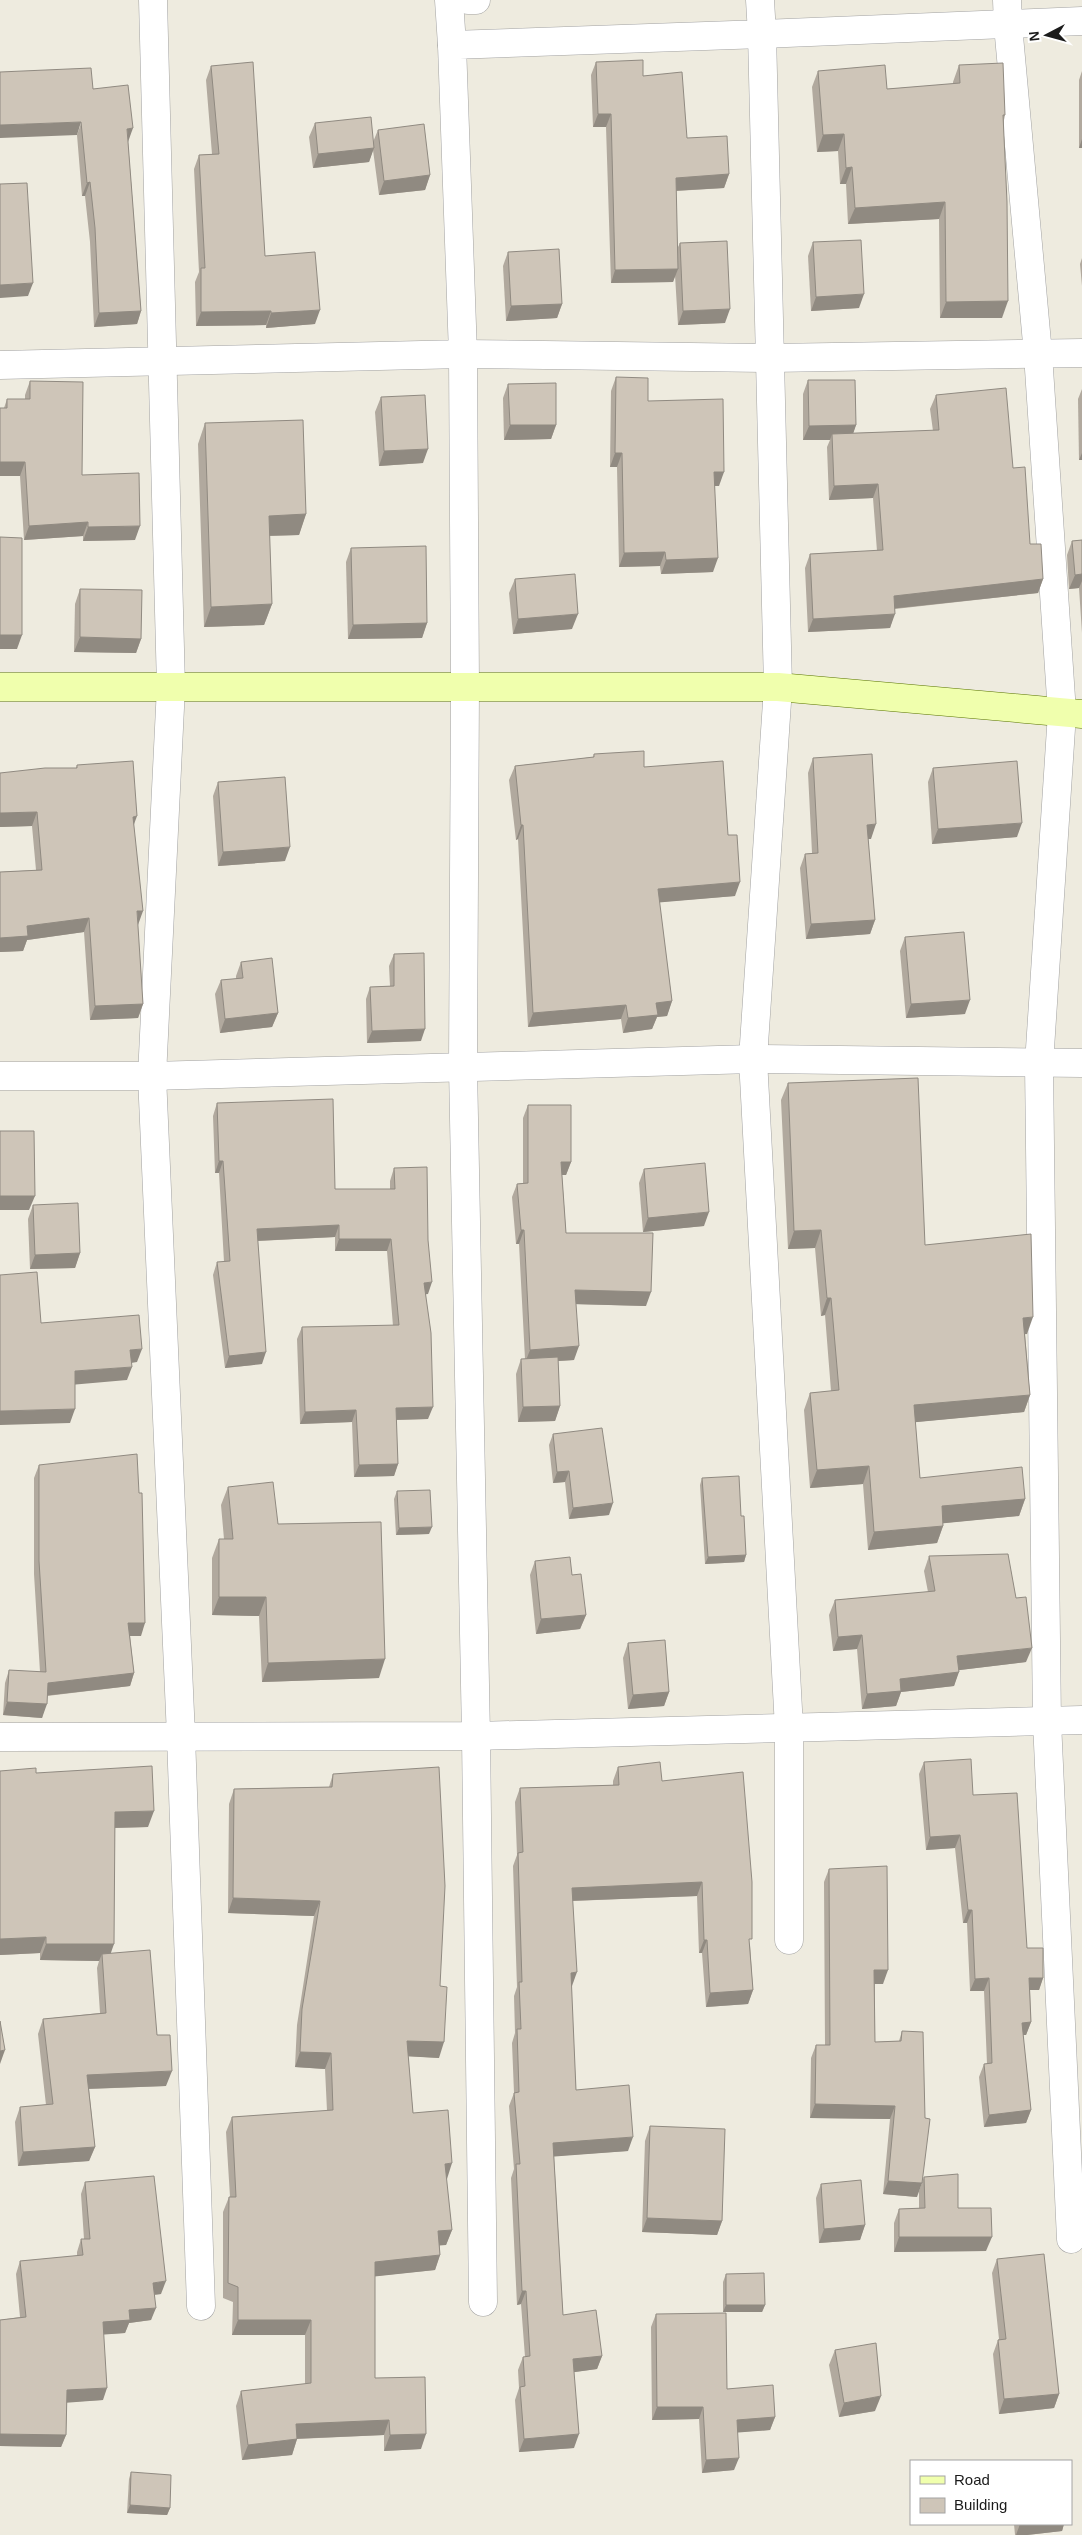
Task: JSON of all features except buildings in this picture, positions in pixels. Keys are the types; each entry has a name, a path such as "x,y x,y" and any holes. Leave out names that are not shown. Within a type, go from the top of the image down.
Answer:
{"main road":[{"path":"0,688 778,687 1072,713"}],"street":[{"path":"153,0 171,687 152,1076 181,1736 201,2306"},
{"path":"449,0 463,354 465,687 463,1066 476,1736 483,2302"},
{"path":"468,0 476,0"},
{"path":"760,0 771,358 778,687 753,1059 789,1728 789,1940"},
{"path":"452,45 762,34 1008,12 1082,21"},
{"path":"1008,12 1072,713 1038,1064 1047,1722 1071,2239"},
{"path":"0,364 463,354 771,358 1082,353"},
{"path":"0,1076 152,1076 753,1059 1038,1064 1082,1063"},
{"path":"0,1737 476,1736 1082,1720"}]}
